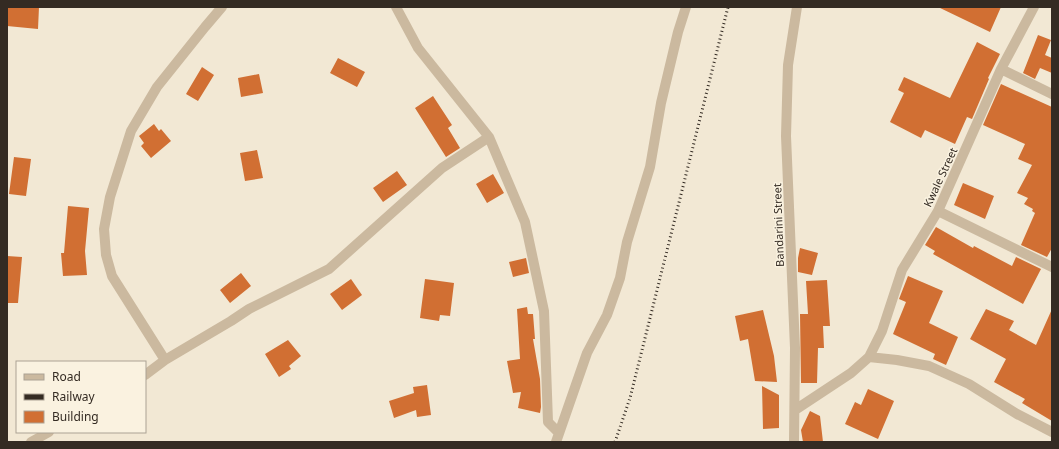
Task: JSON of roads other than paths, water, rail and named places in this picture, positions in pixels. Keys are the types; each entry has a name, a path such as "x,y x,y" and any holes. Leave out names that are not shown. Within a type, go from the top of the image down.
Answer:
{"street":[{"path":"165,360 112,276 106,254 104,229 110,197 130,131 157,87 222,7"},
{"path":"396,7 418,48 489,137 525,222 544,311 548,422 558,438"},
{"path":"558,438 588,353 607,315 620,278 627,242 650,167 661,103 678,32 686,7"},
{"name":"Bandarini Street","path":"794,442 795,348 786,136 788,65 797,7"},
{"name":"Kwale Street","path":"869,357 882,331 902,270 938,211 1001,70 1034,7"},
{"path":"1001,70 1052,94"},
{"path":"146,374 165,360 249,309 329,269 442,168 489,137"},
{"path":"938,211 1052,267"},
{"path":"795,410 851,373 869,357 929,366 969,384 1017,414 1052,432"},
{"path":"31,442 48,433"}],"railway":[{"path":"615,442 630,398 728,7"}]}
